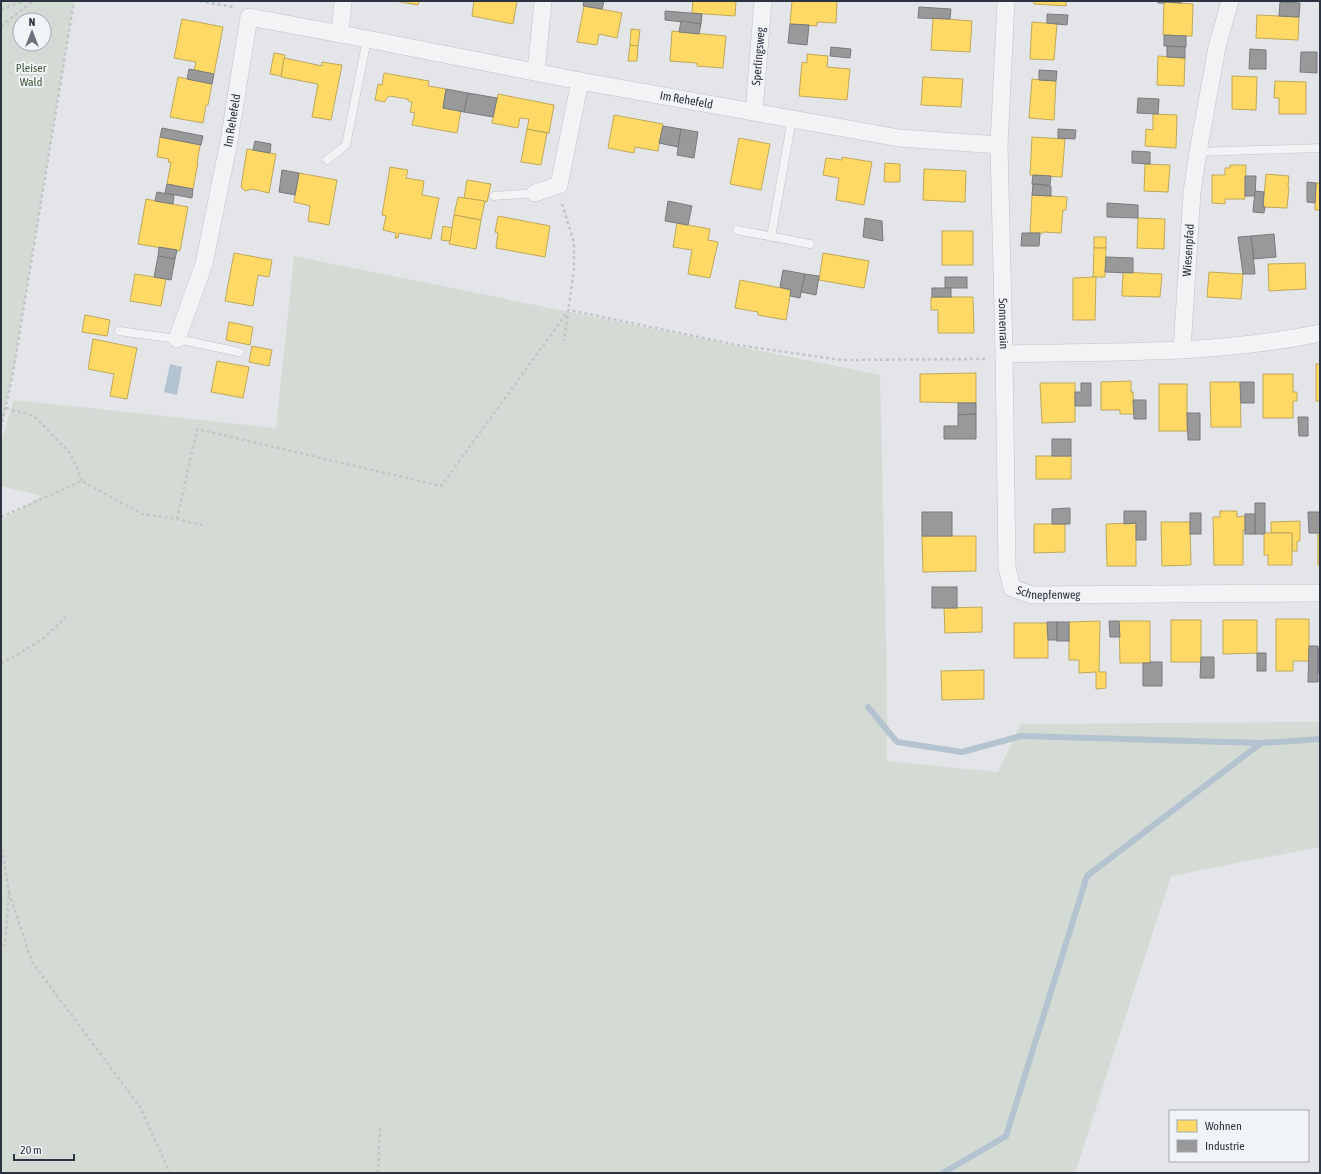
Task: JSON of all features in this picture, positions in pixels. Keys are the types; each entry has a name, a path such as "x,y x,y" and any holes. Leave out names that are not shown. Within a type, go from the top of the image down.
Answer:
{"street":[{"path":"340,34 343,1"},
{"path":"536,72 543,1"},
{"name":"Sperlingsweg","path":"754,111 763,1"},
{"name":"Sonnenrain","path":"1006,1 999,145 1003,356 1182,350 1274,341 1320,333"},
{"name":"Wiesenpfad","path":"1182,350 1192,192 1217,47 1230,1"},
{"name":"Im Rehefeld","path":"177,339 204,264 229,141 249,17 580,81 899,138 999,145"},
{"path":"536,193 560,185 580,81"},
{"name":"Schnepfenweg","path":"1003,356 1007,567 1012,588 1032,595 1320,593"}],"lane":[{"path":"328,160 346,145 367,39"},
{"path":"771,237 792,118"},
{"path":"1198,152 1320,148"},
{"path":"494,196 536,193"},
{"path":"737,230 810,244"},
{"path":"119,331 177,339 239,352"}],"path":[{"path":"1,9 25,1"},
{"path":"1,26 33,1"},
{"path":"1,428 15,358 74,1"},
{"path":"200,1 240,8 249,17"},
{"path":"560,185 563,206 574,242 574,269 564,341"},
{"path":"569,310 737,345 841,360 1003,356"},
{"path":"177,519 197,430 441,486 569,310"},
{"path":"6,408 34,416 71,454 82,481 142,514 177,519 202,526"},
{"path":"1,517 82,481"},
{"path":"1,663 44,638 66,617"},
{"path":"1,843 9,893 32,962 140,1107 170,1173"},
{"path":"1,948 5,945 9,893"},
{"path":"378,1173 380,1128"}],"green space":[{"name":"Pleiser Wald","path":"1,1 74,1 13,373 1,428"},
{"path":"294,256 880,375 887,685 887,761 998,772 1021,724 1320,722 1320,847 1171,876 1075,1173 1,1173 1,520 42,496 1,486 1,442 14,400 276,428"}],"water":[{"path":"170,364 182,367 177,395 164,392"}],"building: Wohnen":[{"path":"395,1 419,1 418,5"},
{"path":"474,1 517,1 513,24 472,16"},
{"path":"693,1 736,1 735,16 692,13"},
{"path":"792,1 837,1 836,23 817,22 817,26 790,24"},
{"path":"1034,1 1066,1 1066,6 1034,4"},
{"path":"1164,2 1193,4 1192,36 1163,35"},
{"path":"584,6 622,13 617,38 599,34 597,45 577,42"},
{"path":"1257,15 1299,17 1298,40 1256,38"},
{"path":"933,18 972,21 970,52 931,50"},
{"path":"182,19 223,27 214,74 194,70 196,62 174,58"},
{"path":"1032,22 1057,24 1054,60 1030,59"},
{"path":"631,29 640,30 638,46 630,45"},
{"path":"672,31 726,36 723,68 697,66 697,63 670,61"},
{"path":"630,45 638,46 637,61 628,61"},
{"path":"274,53 285,55 281,76 270,74"},
{"path":"807,54 828,56 827,67 850,69 847,100 799,96 802,62 807,63"},
{"path":"1158,56 1185,58 1184,86 1157,85"},
{"path":"284,58 322,66 322,62 342,65 331,120 312,117 318,84 281,77"},
{"path":"384,73 429,81 428,86 446,89 443,108 461,111 457,133 412,125 415,113 410,112 412,102 408,101 408,99 389,96 385,102 375,100 378,84 382,85"},
{"path":"1232,76 1257,77 1256,110 1232,109"},
{"path":"178,77 212,84 203,123 170,117"},
{"path":"923,77 963,79 961,107 921,105"},
{"path":"1032,79 1056,81 1054,120 1029,118"},
{"path":"1275,81 1306,82 1306,114 1279,114 1279,98 1274,98"},
{"path":"498,94 554,105 549,133 527,129 529,119 520,118 518,128 492,123"},
{"path":"1153,114 1177,115 1176,148 1145,146 1146,129 1153,130"},
{"path":"614,115 663,124 658,151 635,147 634,153 608,148"},
{"path":"527,129 547,133 541,165 521,162"},
{"path":"160,137 201,145 193,189 167,184 171,162 168,162 169,159 157,157"},
{"path":"1032,137 1065,139 1062,177 1030,175"},
{"path":"739,138 770,144 761,190 730,184"},
{"path":"247,149 276,154 269,193 252,189 245,191 241,187"},
{"path":"842,157 872,162 864,205 836,200 839,178 823,175 826,158 842,160"},
{"path":"885,163 900,164 900,182 884,182"},
{"path":"1145,164 1170,165 1168,192 1144,191"},
{"path":"1230,165 1246,165 1245,199 1225,199 1225,204 1212,203 1212,175 1225,175 1225,168 1230,168"},
{"path":"390,167 408,170 406,178 424,181 422,195 439,198 431,239 399,233 398,238 395,238 396,233 383,230 386,216 382,215"},
{"path":"924,169 966,171 965,202 923,200"},
{"path":"299,173 337,180 329,225 308,221 310,206 294,202"},
{"path":"1266,174 1289,176 1287,208 1263,207"},
{"path":"467,180 491,184 487,202 464,198"},
{"path":"1316,183 1320,183 1320,210 1315,210"},
{"path":"1032,195 1067,197 1066,210 1063,210 1061,233 1030,233"},
{"path":"458,197 485,201 481,220 454,215"},
{"path":"146,199 188,207 180,251 138,244"},
{"path":"454,215 481,220 476,249 449,244"},
{"path":"498,216 550,226 545,257 496,248 498,233 495,232"},
{"path":"1138,218 1165,219 1164,249 1137,248"},
{"path":"677,223 710,229 708,240 718,242 710,278 688,274 692,250 673,247"},
{"path":"443,226 452,228 450,241 441,240"},
{"path":"942,231 973,231 973,265 942,265"},
{"path":"1094,237 1106,237 1106,248 1094,248"},
{"path":"1094,248 1106,248 1105,277 1093,277"},
{"path":"234,253 272,260 269,277 258,275 253,306 225,301"},
{"path":"823,253 869,261 864,288 819,280"},
{"path":"1305,263 1306,289 1269,291 1268,264"},
{"path":"1123,272 1162,274 1160,297 1122,296"},
{"path":"1209,272 1243,274 1241,299 1207,297"},
{"path":"135,274 166,279 161,306 130,301"},
{"path":"1096,277 1095,320 1073,320 1073,278"},
{"path":"740,280 791,290 786,320 758,315 758,312 735,308"},
{"path":"931,297 973,297 974,333 938,333 938,310 931,310"},
{"path":"85,315 110,320 107,336 82,332"},
{"path":"229,322 253,327 250,345 226,340"},
{"path":"93,339 137,348 127,399 110,396 114,374 88,369"},
{"path":"252,346 272,350 269,366 249,362"},
{"path":"217,361 249,367 243,398 211,392"},
{"path":"1316,364 1320,364 1320,401 1316,401"},
{"path":"976,373 976,403 920,402 920,374"},
{"path":"1263,374 1293,374 1293,392 1297,392 1297,401 1293,401 1293,418 1263,418"},
{"path":"1131,381 1134,414 1120,414 1120,410 1101,410 1101,382"},
{"path":"1210,382 1240,382 1241,427 1211,427"},
{"path":"1040,383 1075,383 1075,422 1042,423"},
{"path":"1159,384 1187,384 1187,431 1159,431"},
{"path":"1036,456 1071,456 1071,479 1036,479"},
{"path":"1220,511 1237,511 1237,517 1245,516 1245,530 1243,530 1243,565 1214,565 1213,517 1220,517"},
{"path":"1300,521 1300,541 1297,541 1297,551 1292,551 1292,533 1271,533 1271,522"},
{"path":"1161,522 1190,522 1191,565 1162,566"},
{"path":"1136,523 1136,566 1107,566 1106,524"},
{"path":"1034,524 1065,524 1065,552 1034,553"},
{"path":"1264,533 1292,533 1292,565 1268,565 1268,555 1264,555"},
{"path":"1318,533 1320,533 1320,565 1318,565"},
{"path":"922,536 976,536 976,571 923,572"},
{"path":"982,607 982,632 945,633 944,608"},
{"path":"1276,619 1309,619 1309,661 1293,661 1293,671 1276,671"},
{"path":"1171,620 1201,620 1201,662 1171,662"},
{"path":"1223,620 1257,620 1257,653 1223,654"},
{"path":"1100,621 1099,672 1106,672 1106,688 1096,689 1096,672 1079,673 1079,660 1069,660 1069,622"},
{"path":"1119,621 1150,621 1150,663 1120,663"},
{"path":"1014,623 1048,623 1048,658 1014,658"},
{"path":"984,670 984,699 942,700 941,671"}],"building: Industrie":[{"path":"584,1 604,1 602,9 583,6"},
{"path":"1158,1 1181,1 1181,3 1158,3"},
{"path":"1280,2 1300,3 1299,17 1279,16"},
{"path":"919,7 951,9 950,19 918,18"},
{"path":"665,11 702,14 701,24 665,20"},
{"path":"1047,14 1068,15 1067,25 1047,23"},
{"path":"681,21 701,24 699,34 679,32"},
{"path":"790,24 809,25 807,45 788,43"},
{"path":"1164,35 1186,36 1186,47 1164,46"},
{"path":"1167,46 1185,47 1185,58 1167,57"},
{"path":"831,47 851,49 850,58 830,56"},
{"path":"1250,49 1266,50 1266,69 1249,69"},
{"path":"1301,52 1317,52 1317,73 1300,72"},
{"path":"189,69 214,74 212,84 187,79"},
{"path":"1039,70 1057,71 1056,81 1039,80"},
{"path":"446,89 468,93 464,112 443,108"},
{"path":"468,93 497,98 493,117 464,112"},
{"path":"1138,98 1159,99 1158,114 1137,113"},
{"path":"663,126 681,129 678,147 659,143"},
{"path":"162,128 203,136 201,145 160,137"},
{"path":"681,129 698,132 694,158 677,155"},
{"path":"1058,129 1076,130 1075,139 1058,138"},
{"path":"255,141 271,144 270,153 253,150"},
{"path":"1132,151 1150,152 1150,164 1132,163"},
{"path":"282,170 299,173 295,195 279,192"},
{"path":"1033,175 1051,176 1050,185 1032,184"},
{"path":"1245,176 1256,176 1255,196 1245,196"},
{"path":"1307,182 1316,183 1315,203 1307,202"},
{"path":"167,184 193,189 192,198 165,193"},
{"path":"1033,184 1051,186 1051,196 1032,195"},
{"path":"1255,191 1264,192 1264,213 1253,212"},
{"path":"157,192 174,195 173,204 155,201"},
{"path":"668,201 692,206 688,225 665,221"},
{"path":"1107,203 1138,205 1138,218 1107,217"},
{"path":"865,218 882,221 883,241 863,237"},
{"path":"1022,233 1040,233 1039,246 1021,246"},
{"path":"1274,234 1276,257 1254,259 1251,236"},
{"path":"1251,236 1255,274 1243,274 1238,237"},
{"path":"159,247 177,250 175,259 158,256"},
{"path":"158,256 175,259 171,280 154,277"},
{"path":"1106,257 1133,258 1133,273 1105,272"},
{"path":"783,270 805,274 800,298 790,296 791,290 780,287"},
{"path":"805,274 819,276 816,295 801,292"},
{"path":"945,277 967,277 967,288 945,288"},
{"path":"932,288 951,288 951,297 932,297"},
{"path":"1240,382 1254,382 1254,403 1241,403"},
{"path":"1081,383 1091,383 1091,406 1075,406 1075,392 1081,392"},
{"path":"1133,400 1146,400 1146,419 1134,419"},
{"path":"958,403 976,403 976,414 958,415"},
{"path":"1187,413 1200,413 1200,440 1188,440"},
{"path":"976,414 976,439 944,439 944,426 958,426 958,415"},
{"path":"1298,417 1308,417 1308,436 1299,436"},
{"path":"1052,439 1071,439 1071,456 1052,456"},
{"path":"1255,503 1265,503 1264,534 1255,534"},
{"path":"1070,508 1070,524 1052,524 1052,509"},
{"path":"1124,511 1146,511 1146,540 1136,540 1136,523 1124,524"},
{"path":"922,512 952,512 952,536 922,536"},
{"path":"1308,512 1320,512 1320,533 1309,533"},
{"path":"1190,513 1201,513 1201,534 1190,534"},
{"path":"1245,514 1255,514 1255,534 1245,534"},
{"path":"932,587 957,587 957,608 932,608"},
{"path":"1109,621 1119,621 1120,637 1110,637"},
{"path":"1047,622 1057,622 1057,640 1048,640"},
{"path":"1057,622 1069,622 1069,641 1057,641"},
{"path":"1309,646 1318,646 1318,682 1308,682"},
{"path":"1318,649 1320,649 1320,673 1318,673"},
{"path":"1257,653 1266,653 1266,671 1257,671"},
{"path":"1201,657 1214,657 1214,678 1200,678"},
{"path":"1162,662 1162,686 1143,686 1143,663"}],"waterway":[{"path":"868,707 897,742 962,752 1021,736 1261,743 1320,739"},
{"path":"943,1173 1006,1136 1087,876 1261,743"}]}
